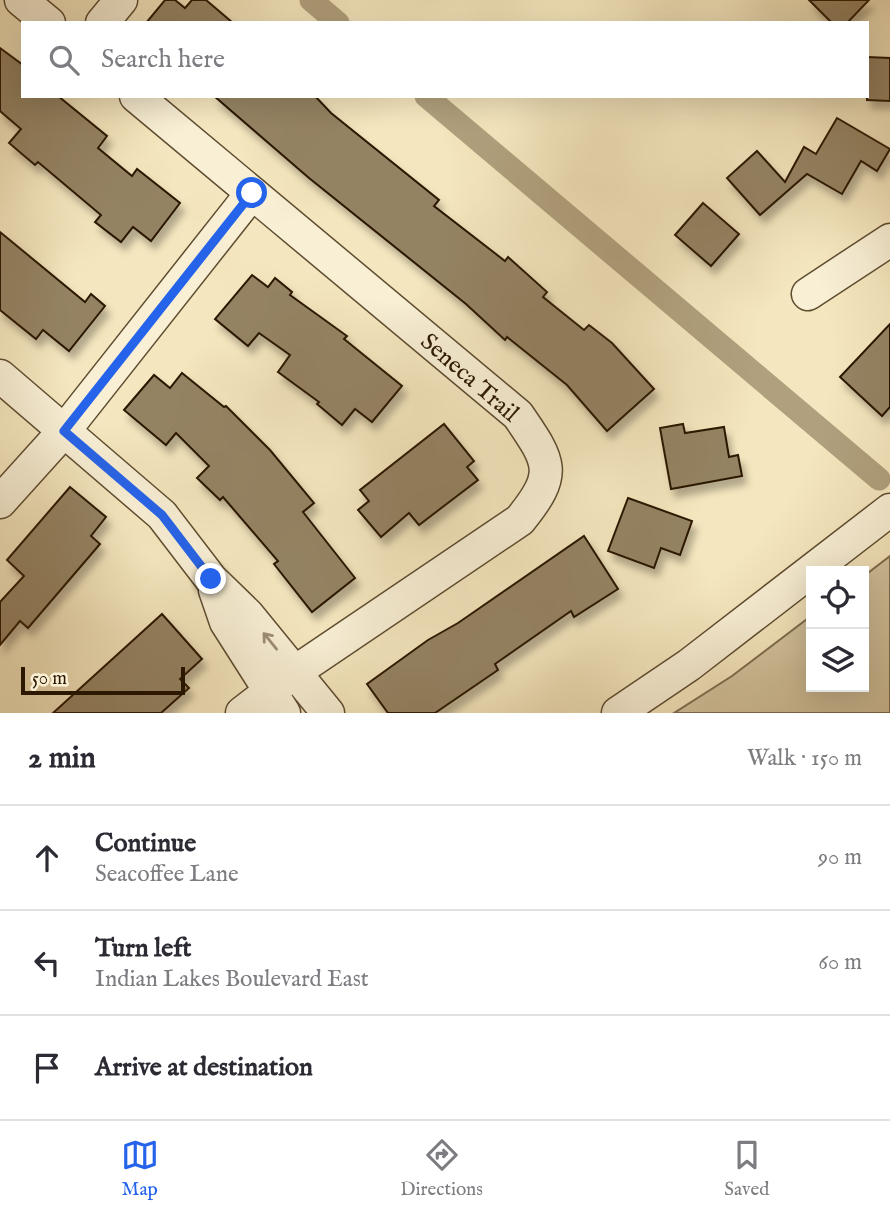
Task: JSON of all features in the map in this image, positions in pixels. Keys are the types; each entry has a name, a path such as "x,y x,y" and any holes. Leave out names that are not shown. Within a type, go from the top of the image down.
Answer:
{"street":[{"path":"21,0 46,21"},
{"path":"104,21 121,0"},
{"name":"Seneca Trail","path":"138,98 518,415 538,444 547,470 543,491 520,520 295,672 277,702 242,713"},
{"path":"0,502 64,431 252,193"},
{"path":"808,294 890,240"},
{"path":"0,376 162,515 211,579 248,615 328,713"},
{"path":"618,713 689,665 890,510"},
{"path":"211,579 226,622 277,702"}],"shaded area":[{"path":"890,556 890,713 674,713 732,676 806,620 806,692 869,692 869,572"}],"building":[{"path":"165,0 175,0 185,8 192,0 206,0 231,21 148,21"},
{"path":"809,0 869,0 849,21 830,21"},
{"path":"0,48 21,64 21,98 60,98 107,136 98,148 132,176 137,169 180,203 151,241 133,227 121,242 95,222 101,215 38,162 35,165 9,143 21,129 0,111"},
{"path":"869,57 890,58 890,101 867,100"},
{"path":"216,98 317,98 331,113 439,200 434,206 505,261 508,257 547,292 543,297 584,330 589,325 612,343 654,389 607,431 567,385 507,337 505,340 466,304 309,178"},
{"path":"837,118 890,149 877,171 861,161 842,194 807,174 760,215 727,178 757,151 785,182 804,147 816,154"},
{"path":"703,203 739,234 711,266 675,235"},
{"path":"0,232 85,302 91,294 105,306 69,351 43,330 36,339 0,310"},
{"path":"252,275 268,287 275,278 292,292 290,295 347,336 344,339 402,386 372,422 355,409 342,425 317,404 319,402 278,372 290,355 259,333 248,346 215,319"},
{"path":"890,324 890,407 882,416 840,377"},
{"path":"182,373 226,406 270,450 314,503 303,512 355,578 312,612 274,564 278,561 223,497 220,500 197,478 209,466 176,433 166,445 124,410 154,375 170,388"},
{"path":"444,424 474,461 467,467 478,480 419,525 409,513 381,537 358,510 369,501 360,490"},
{"path":"683,424 685,433 724,427 729,457 738,455 742,476 671,489 660,428"},
{"path":"70,487 106,517 91,536 100,544 28,628 20,621 0,645 0,602 24,576 7,560"},
{"path":"628,498 692,521 680,555 661,548 654,568 608,551"},
{"path":"584,536 618,589 574,617 571,611 495,664 498,670 435,713 388,713 367,684"},
{"path":"162,614 202,659 180,679 189,688 161,713 53,713"}],"waterway":[{"path":"311,0 336,21"},
{"path":"428,98 879,479"},
{"path":"577,223 582,218"}],"route":[{"path":"211,579 162,515 64,431 252,193"}]}
